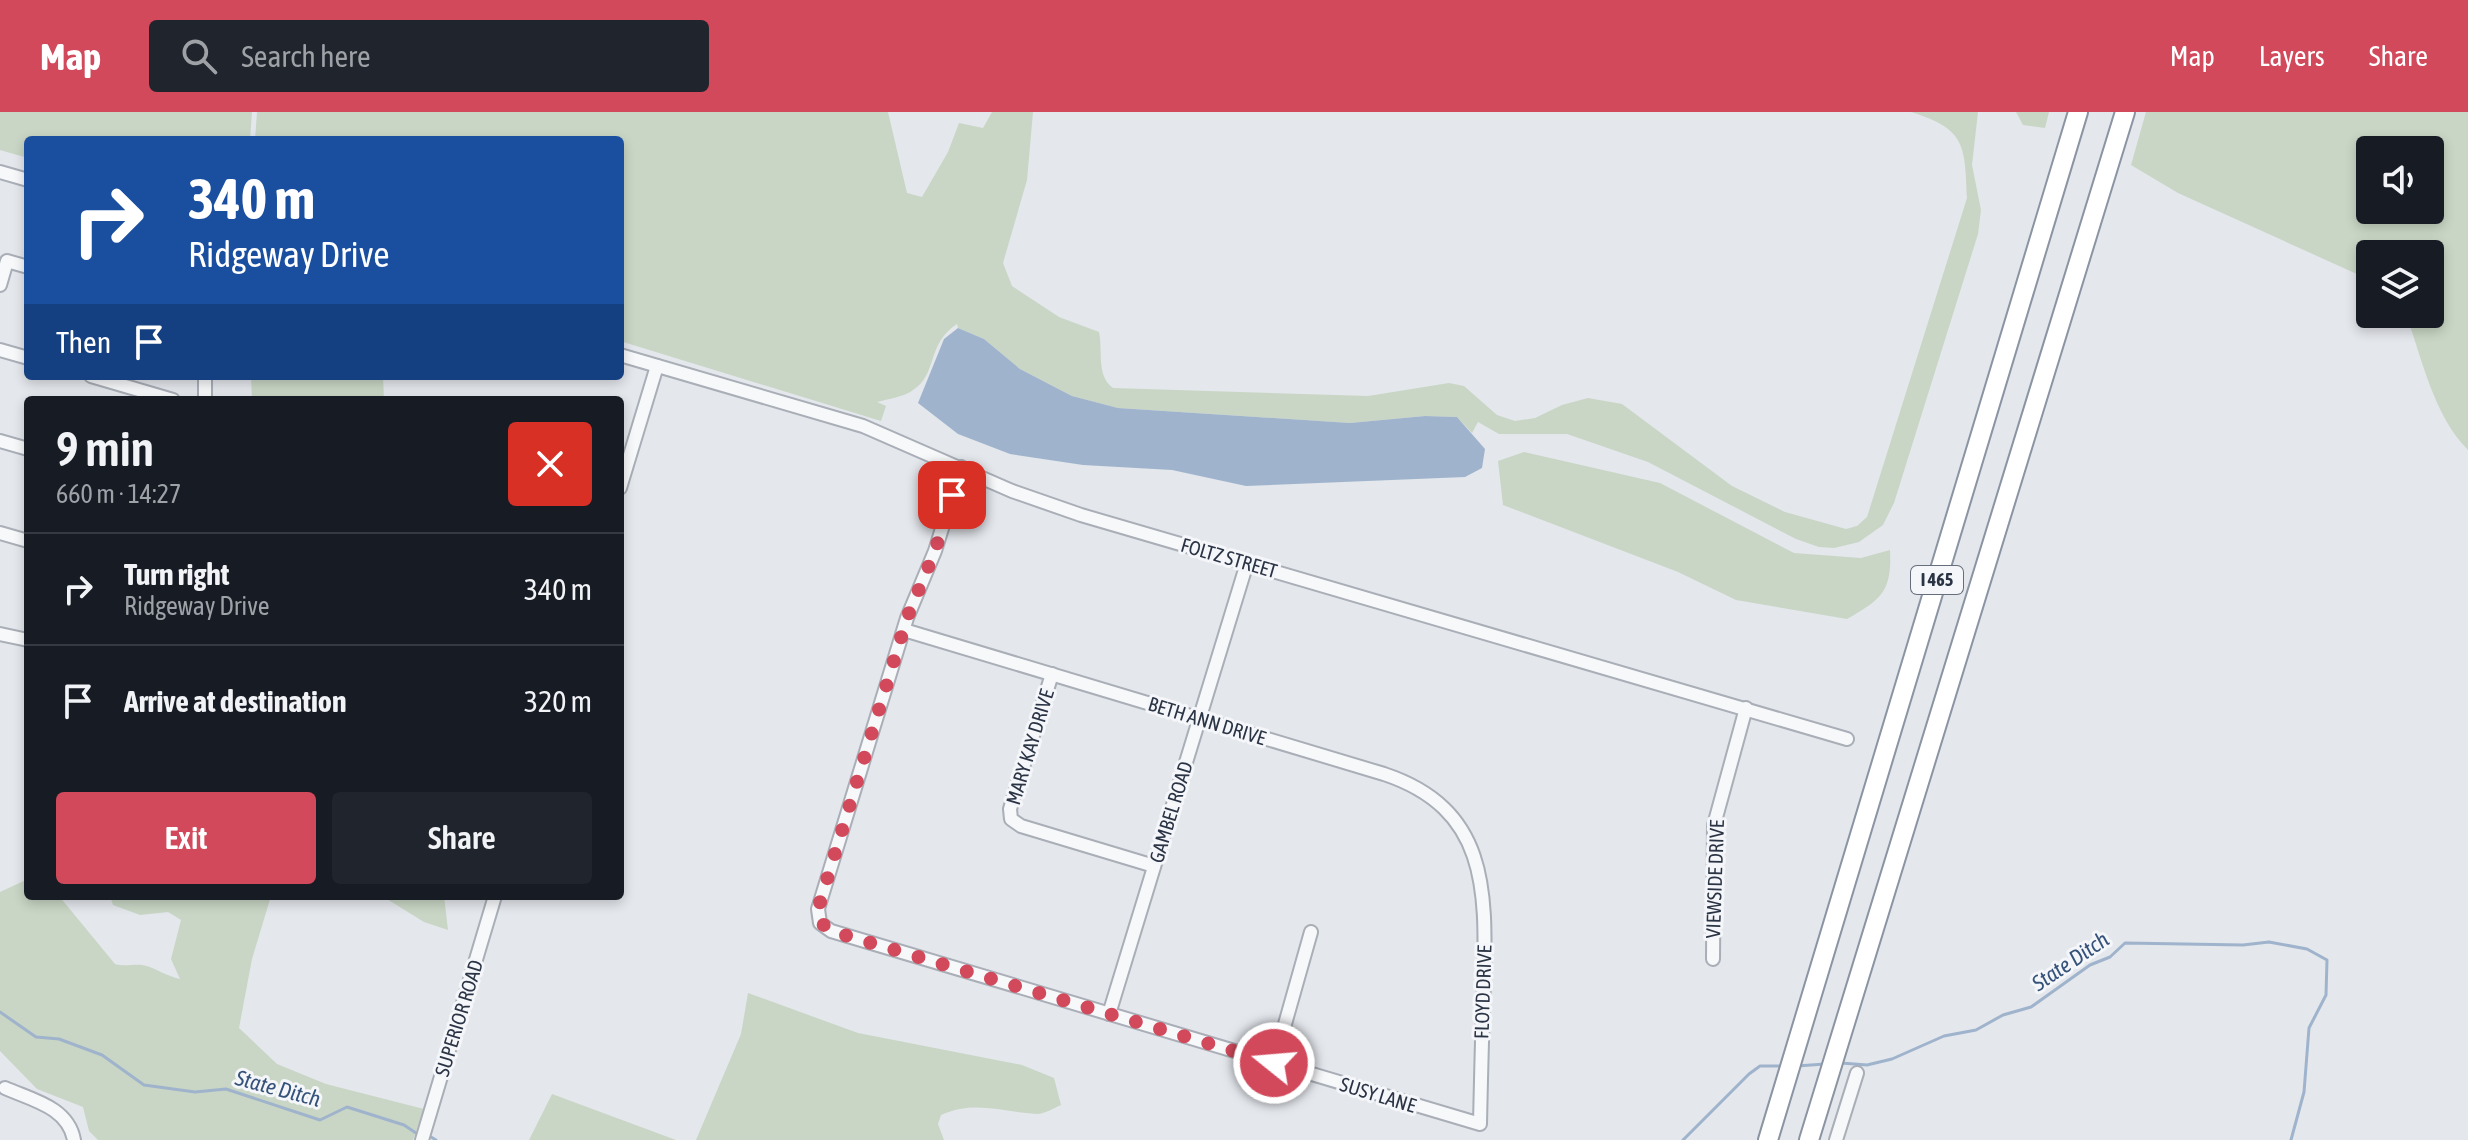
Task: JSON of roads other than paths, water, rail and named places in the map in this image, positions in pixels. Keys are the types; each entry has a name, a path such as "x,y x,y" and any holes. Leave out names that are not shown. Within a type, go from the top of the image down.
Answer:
{"highway":[{"name":"I 465","path":"1809,1140 2125,112"},
{"name":"I 465","path":"1768,1140 2076,117"}],"street":[{"path":"0,172 24,179"},
{"path":"0,285 7,261 24,266"},
{"path":"0,350 24,357"},
{"name":"FOLTZ STREET","path":"624,356 863,426 1056,507 1847,739"},
{"path":"624,475 657,366"},
{"path":"105,380 159,396"},
{"path":"0,441 24,448"},
{"path":"904,630 935,551 961,467"},
{"path":"0,533 24,540"},
{"name":"GAMBEL ROAD","path":"1109,1014 1247,563"},
{"name":"BETH ANN DRIVE","path":"904,630 1408,784 1447,812 1476,861"},
{"name":"SUSY LANE","path":"904,630 818,909 820,923 831,931 1480,1124"},
{"path":"0,634 24,639"},
{"name":"MARY KAY DRIVE","path":"1052,674 1010,809 1011,819 1019,826 1154,866"},
{"name":"VIEWSIDE DRIVE","path":"1713,959 1714,825 1746,708"},
{"name":"FLOYD DRIVE","path":"1476,861 1486,913 1480,1124"},
{"name":"SUPERIOR ROAD","path":"422,1140 494,900"},
{"path":"1274,1063 1311,932"},
{"path":"1836,1140 1857,1073"},
{"path":"5,1088 58,1112 70,1126 74,1140"}],"water":[{"path":"958,328 984,339 1020,369 1072,396 1118,408 1350,423 1425,416 1457,417 1485,449 1482,468 1465,477 1246,486 1172,470 1083,465 1010,454 958,434 918,403 944,339"}],"waterway":[{"name":"State Ditch","path":"1841,1063 1867,1065 1892,1059 1944,1036 1976,1030 2003,1015 2031,1007 2090,965 2110,957 2125,943 2243,945 2269,942 2307,949 2327,960 2326,995 2309,1028 2304,1092 2291,1140"},
{"name":"State Ditch","path":"0,1012 36,1037 59,1039 102,1055 144,1085 195,1092 226,1089 320,1120 347,1107 404,1125 416,1133"},
{"name":"State Ditch","path":"1797,1066 1825,1064"},
{"name":"State Ditch","path":"1683,1140 1749,1074 1760,1066 1781,1066"},
{"name":"State Ditch","path":"431,1137 436,1140"}]}
